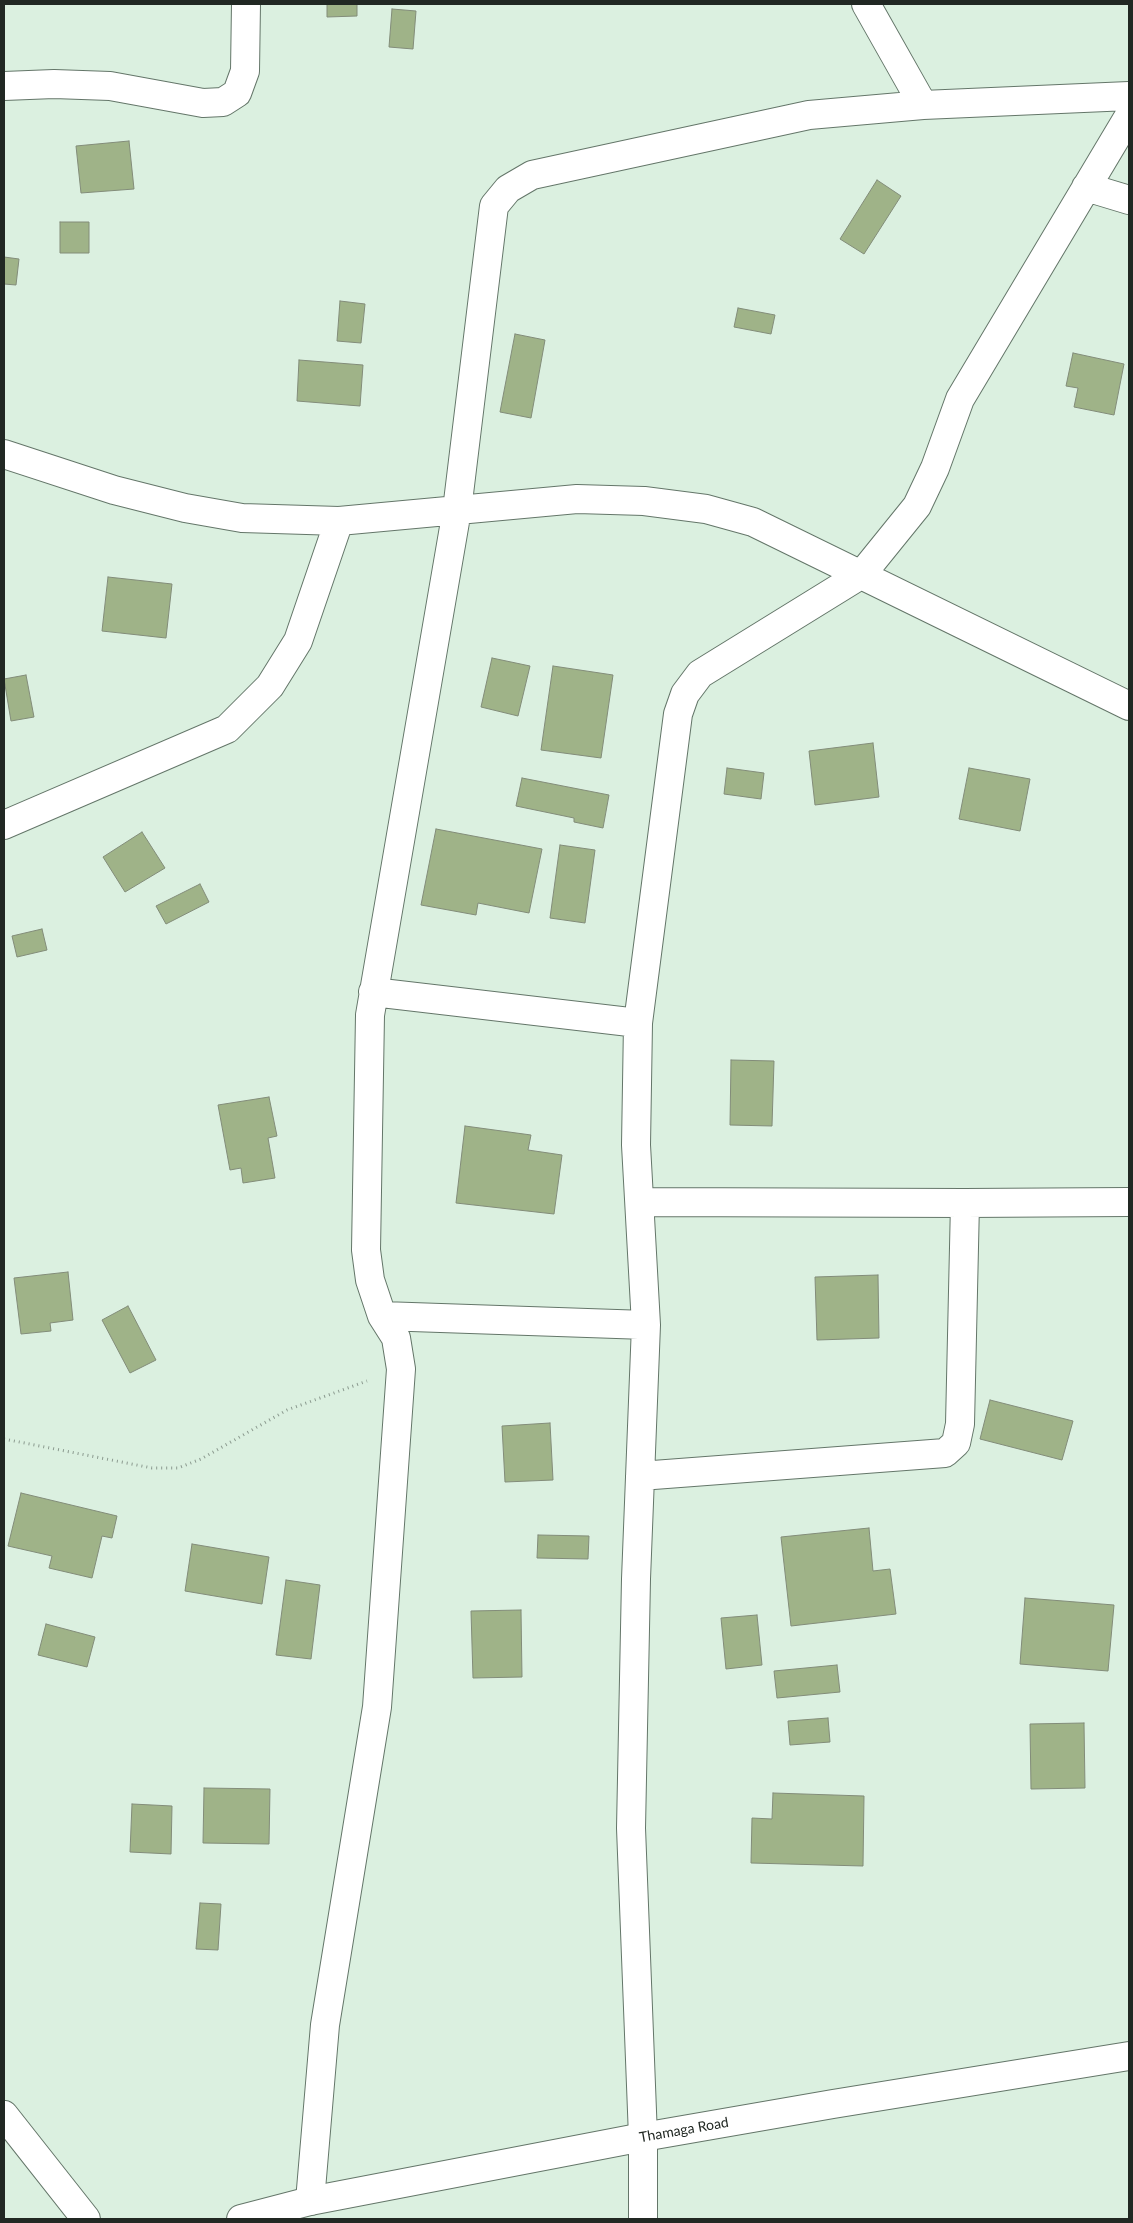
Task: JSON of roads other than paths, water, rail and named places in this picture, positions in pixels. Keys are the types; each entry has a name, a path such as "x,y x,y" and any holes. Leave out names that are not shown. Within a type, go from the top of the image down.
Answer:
{"street":[{"path":"4,86 54,84 110,86 204,103 224,102 237,93 245,71 246,4"},
{"path":"866,4 923,105"},
{"path":"310,2201 325,2026 377,1707 401,1369 396,1338 382,1316 370,1280 366,1250 370,1015 457,510 494,206 508,189 532,175 809,115 923,105 1129,96"},
{"path":"643,2219 644,2138 631,1828 636,1579 646,1325 641,1202 636,1145 638,1023 678,714 685,694 700,674 862,574 918,506 935,468 960,399 1129,116"},
{"path":"1086,187 1129,200"},
{"path":"4,454 114,490 185,508 242,518 339,521 577,499 644,501 706,509 753,522 1129,706"},
{"path":"4,825 227,729 270,686 298,641 339,521"},
{"path":"373,992 638,1023"},
{"path":"641,1202 1129,1202"},
{"path":"640,1476 945,1454 956,1443 960,1424 965,1203"},
{"path":"382,1316 646,1325"},
{"name":"Thamaga Road","path":"241,2219 310,2201 644,2138 834,2104 1129,2056"},
{"path":"4,2115 86,2219"}]}
